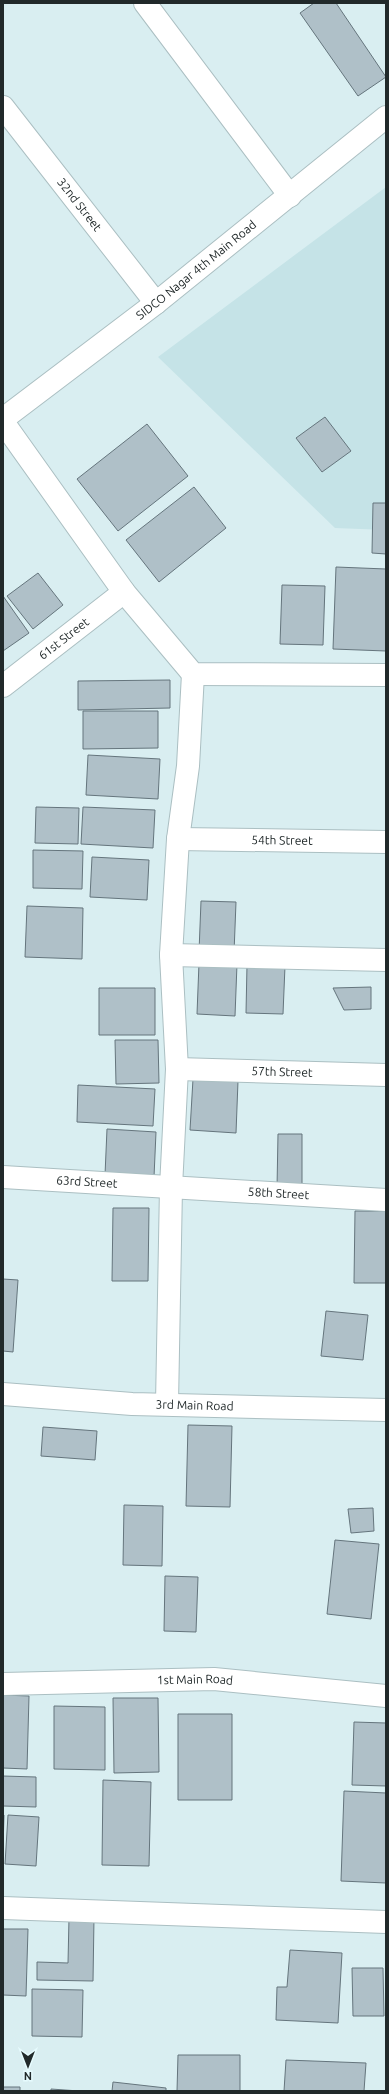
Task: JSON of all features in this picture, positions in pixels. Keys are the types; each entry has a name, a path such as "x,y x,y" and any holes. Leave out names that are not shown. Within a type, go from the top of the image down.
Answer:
{"street":[{"path":"150,5 290,196"},
{"name":"SIDCO Nagar 4th Main Road","path":"3,418 156,303 386,117"},
{"name":"32nd Street","path":"6,118 156,303"},
{"path":"3,422 124,592 192,674 188,766 178,839 172,955 177,1069 172,1187 167,1404"},
{"name":"61st Street","path":"3,686 124,592"},
{"path":"192,674 386,675"},
{"name":"54th Street","path":"178,839 386,842"},
{"path":"172,955 386,960"},
{"name":"57th Street","path":"177,1069 386,1075"},
{"name":"63rd Street","path":"3,1177 172,1187"},
{"name":"58th Street","path":"172,1187 386,1200"},
{"name":"3rd Main Road","path":"3,1394 132,1404 386,1410"},
{"name":"1st Main Road","path":"3,1684 214,1679 386,1696"},
{"path":"3,1908 386,1922"}],"shaded area":[{"path":"386,187 386,530 335,528 158,357"}],"building":[{"path":"314,3 336,3 386,77 358,96 300,13"},
{"path":"325,417 351,451 322,472 296,438"},
{"path":"147,424 188,476 118,531 77,479"},
{"path":"194,487 226,528 159,582 126,540"},
{"path":"373,503 386,503 386,554 372,553"},
{"path":"336,567 386,569 386,651 333,649"},
{"path":"38,573 63,605 33,629 7,596"},
{"path":"282,585 325,586 323,645 280,644"},
{"path":"3,596 29,633 3,651"},
{"path":"170,680 170,708 78,710 78,681"},
{"path":"83,711 158,711 158,748 83,749"},
{"path":"88,755 160,759 158,799 86,795"},
{"path":"36,807 79,808 78,844 35,843"},
{"path":"83,807 155,810 153,848 81,844"},
{"path":"33,850 83,851 82,889 33,888"},
{"path":"92,857 149,860 147,900 90,897"},
{"path":"201,901 236,902 234,953 199,952"},
{"path":"27,906 83,908 82,959 25,957"},
{"path":"199,963 237,964 235,1016 197,1014"},
{"path":"247,965 285,966 283,1014 246,1013"},
{"path":"371,987 371,1009 344,1010 333,988"},
{"path":"99,988 155,988 155,1035 99,1035"},
{"path":"115,1040 158,1040 159,1083 116,1084"},
{"path":"193,1079 238,1081 236,1133 190,1130"},
{"path":"78,1085 155,1089 153,1126 77,1122"},
{"path":"107,1129 156,1132 154,1177 105,1175"},
{"path":"278,1134 302,1134 302,1188 277,1188"},
{"path":"113,1208 149,1208 148,1281 112,1281"},
{"path":"355,1211 386,1211 386,1283 354,1283"},
{"path":"3,1279 18,1280 13,1352 3,1351"},
{"path":"326,1311 368,1315 363,1360 321,1356"},
{"path":"188,1425 232,1426 230,1507 186,1506"},
{"path":"43,1427 97,1431 95,1460 41,1456"},
{"path":"124,1505 163,1506 162,1566 123,1565"},
{"path":"373,1508 374,1531 351,1533 348,1509"},
{"path":"335,1540 379,1544 371,1619 327,1614"},
{"path":"165,1576 198,1577 196,1632 164,1631"},
{"path":"3,1695 29,1696 27,1769 3,1768"},
{"path":"113,1698 158,1698 159,1772 114,1773"},
{"path":"54,1706 105,1707 105,1770 54,1769"},
{"path":"178,1714 232,1714 232,1800 178,1800"},
{"path":"354,1722 386,1723 386,1786 352,1785"},
{"path":"3,1776 36,1777 36,1807 3,1806"},
{"path":"103,1780 151,1782 149,1866 102,1865"},
{"path":"344,1791 386,1793 386,1883 341,1881"},
{"path":"3,1815 4,1815 3,1849"},
{"path":"8,1815 39,1817 36,1866 5,1864"},
{"path":"69,1918 94,1918 93,1981 37,1980 37,1962 68,1963"},
{"path":"3,1929 28,1929 26,1996 3,1995"},
{"path":"290,1950 342,1953 338,2023 276,2020 277,1987 287,1987"},
{"path":"352,1968 383,1968 384,2016 353,2016"},
{"path":"32,1989 83,1990 82,2037 32,2036"},
{"path":"178,2055 240,2055 240,2091 177,2091"},
{"path":"286,2060 366,2063 364,2091 284,2091"},
{"path":"113,2082 166,2088 166,2091 112,2091"},
{"path":"3,2087 20,2087 20,2091 3,2091"},
{"path":"51,2089 79,2091 51,2091"}]}
